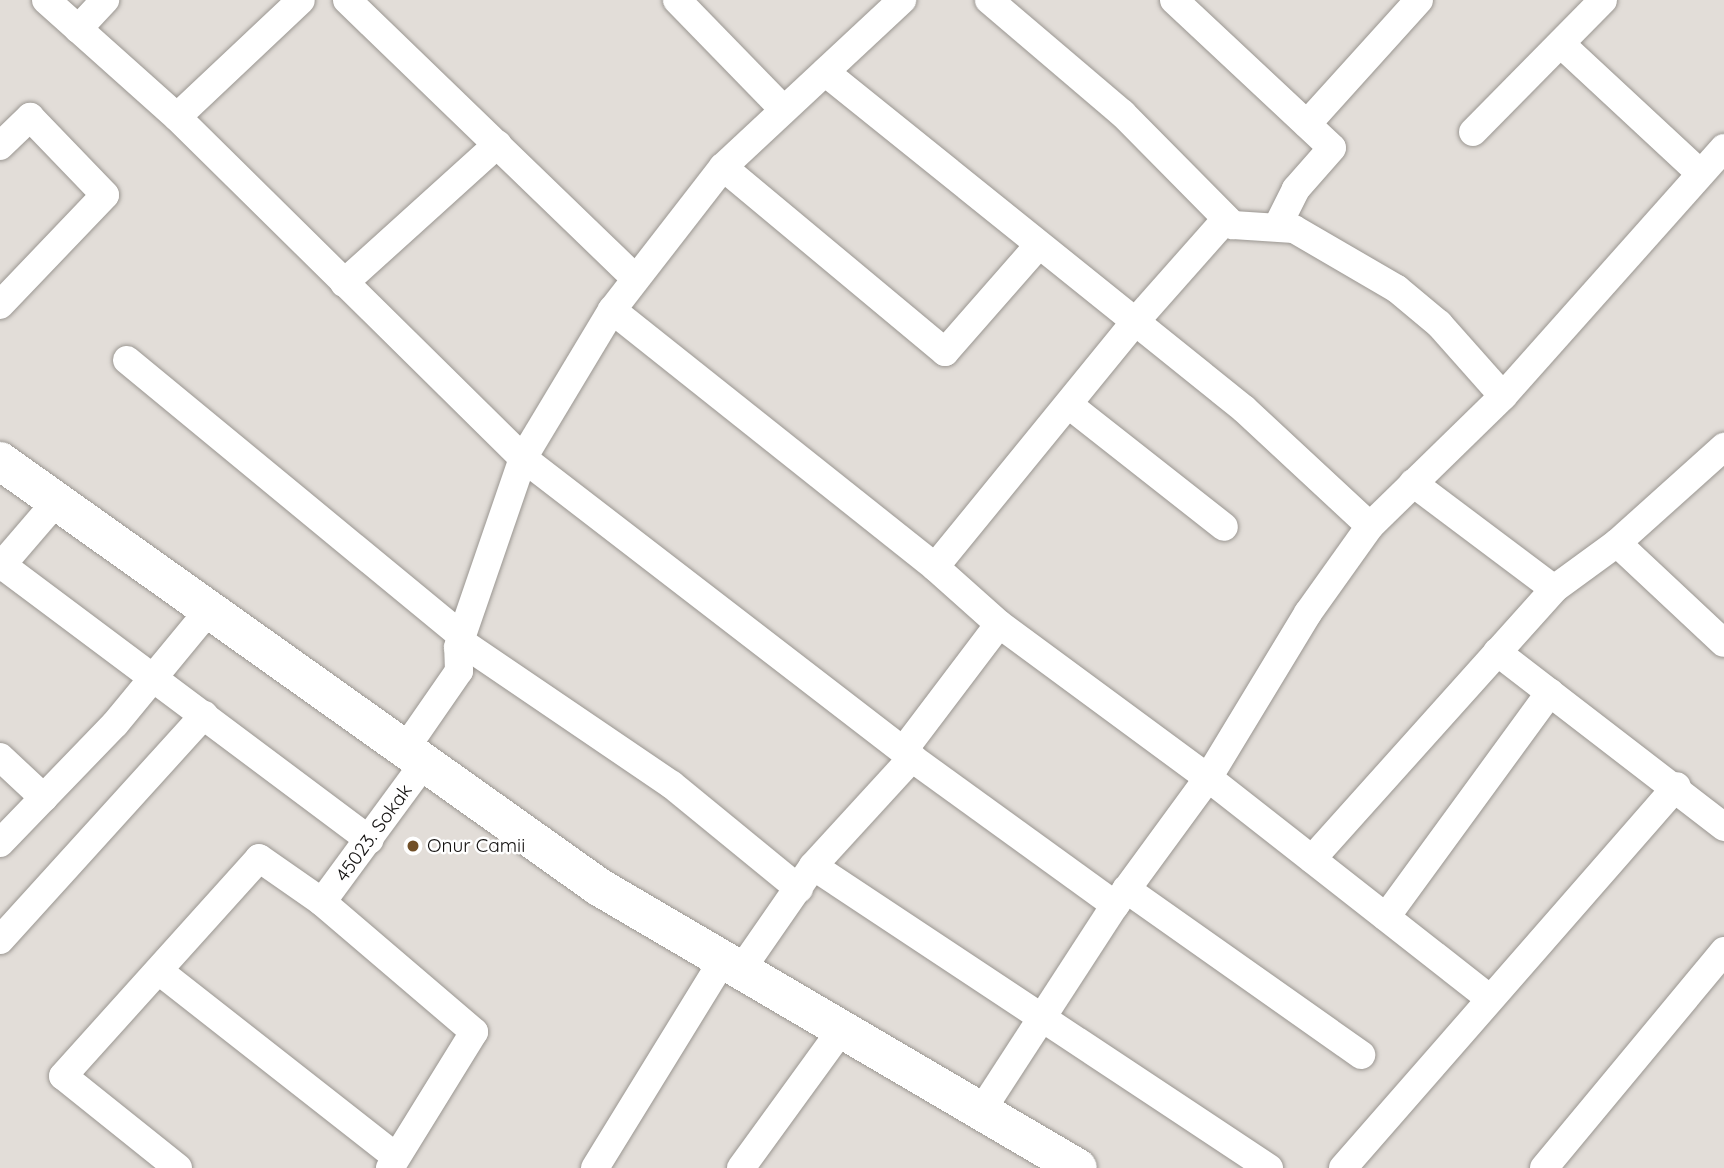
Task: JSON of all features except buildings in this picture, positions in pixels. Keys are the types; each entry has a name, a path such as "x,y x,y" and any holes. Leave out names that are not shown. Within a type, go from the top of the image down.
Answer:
{"main road":[{"path":"0,461 599,887 981,1111 1034,1157 1077,1168"}],"street":[{"path":"46,0 177,117 523,458 908,755 1361,1055"},
{"path":"78,29 105,0"},
{"path":"177,117 301,0"},
{"path":"347,0 635,278"},
{"path":"677,0 782,108"},
{"path":"989,0 1122,113 1226,219 1241,229 1278,225 1294,229 1420,305 1503,396"},
{"path":"1174,0 1332,148 1296,189 1278,225"},
{"path":"1307,124 1419,0"},
{"path":"1473,132 1603,0"},
{"name":"45023. Sokak","path":"322,902 369,840 458,671 461,638 523,458 612,310 723,167 782,108 825,72 899,1"},
{"path":"1561,44 1700,173"},
{"path":"825,72 1037,247 1296,453 1370,526"},
{"path":"0,146 30,117 105,195 0,304"},
{"path":"344,284 498,144"},
{"path":"981,1111 1121,897 1208,778 1308,613 1370,526 1503,396 1724,148"},
{"path":"723,167 945,352 1037,247"},
{"path":"935,567 1134,323 1226,219"},
{"path":"612,310 935,567 999,624 1208,778 1489,998"},
{"path":"127,360 461,638 806,877 1042,1020 1269,1168"},
{"path":"1069,405 1224,527"},
{"path":"1312,859 1554,589 1719,462"},
{"path":"1413,483 1554,589"},
{"path":"56,502 1,566 369,840"},
{"path":"1617,543 1724,643"},
{"path":"0,843 154,679 209,610"},
{"path":"595,1168 732,965 908,755 999,624"},
{"path":"1497,652 1676,786 1724,827"},
{"path":"1386,917 1550,692"},
{"path":"0,940 204,715"},
{"path":"0,757 44,798"},
{"path":"1343,1168 1676,786"},
{"path":"159,971 393,1162 474,1032 322,902 259,858 63,1076 178,1168"},
{"path":"1544,1168 1724,951"},
{"path":"741,1168 842,1030"}],"place":[{"name":"Onur Camii","path":"413,846"}]}
